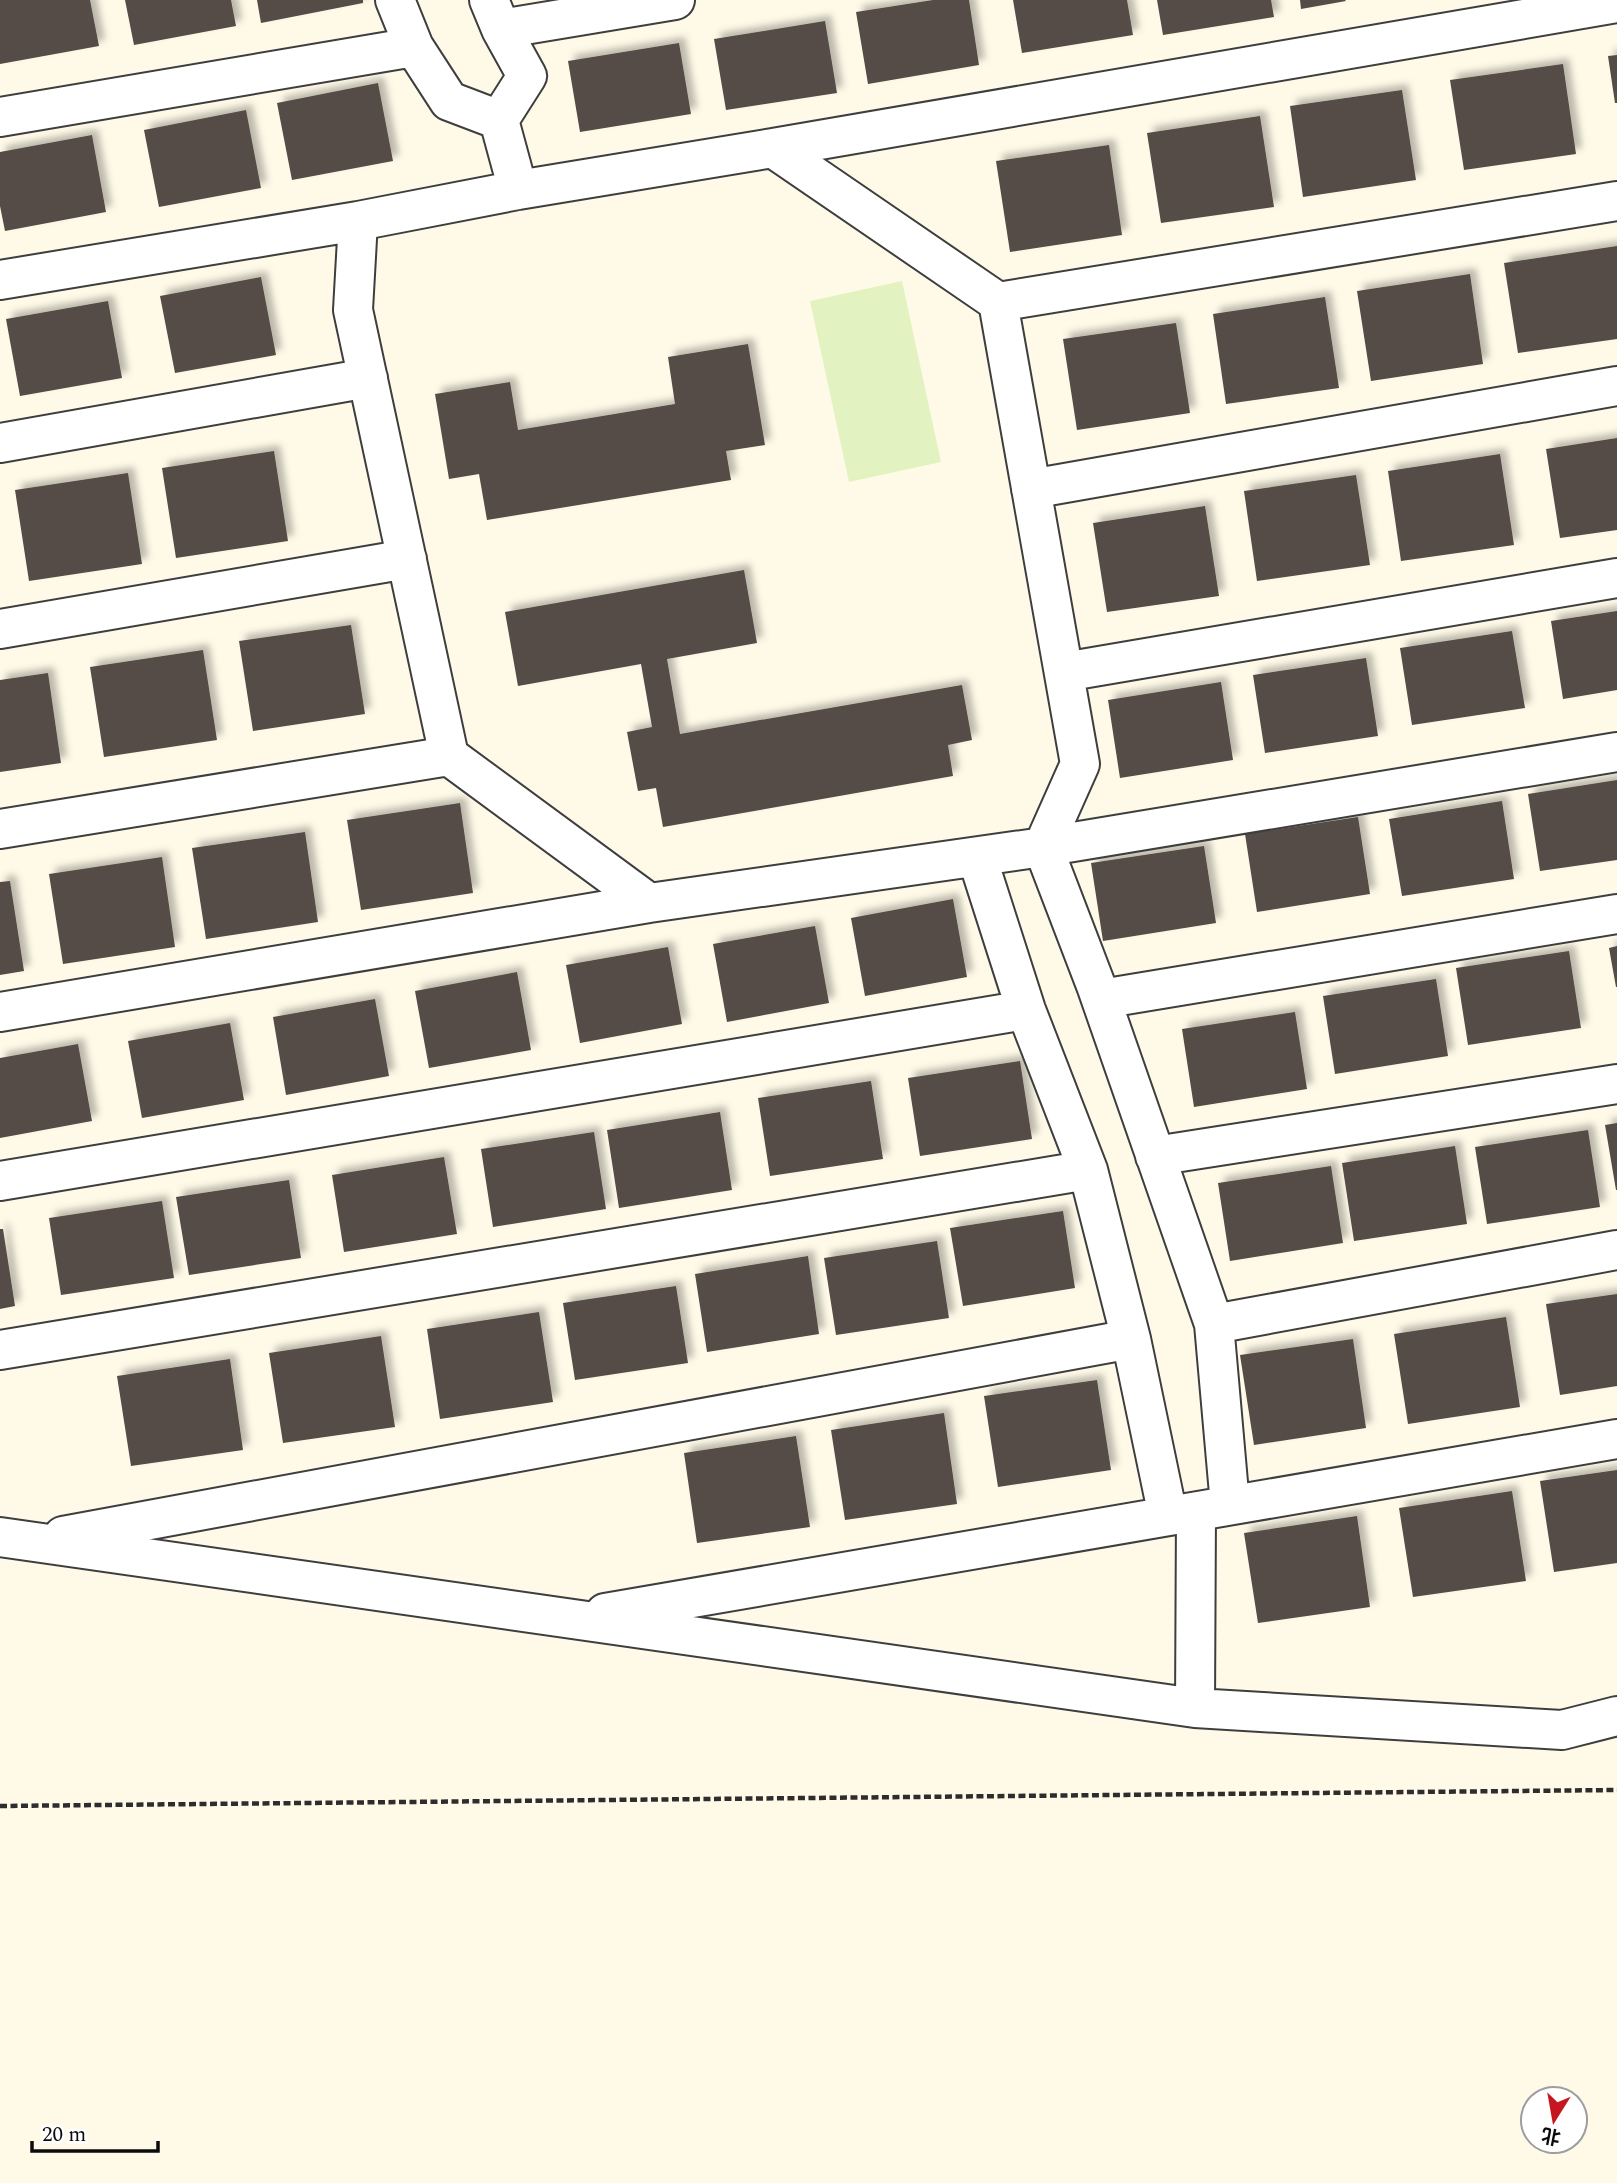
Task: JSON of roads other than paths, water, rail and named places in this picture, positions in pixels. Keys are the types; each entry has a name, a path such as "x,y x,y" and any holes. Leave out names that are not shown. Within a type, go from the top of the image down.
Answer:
{"street":[{"path":"395,0 414,47 449,101 499,120"},
{"path":"518,190 499,120 527,76 495,15 674,0"},
{"path":"0,280 358,221 518,190 1617,3"},
{"path":"0,117 414,47"},
{"path":"773,148 998,302 1617,201"},
{"path":"358,221 353,310 449,756 649,903"},
{"path":"998,302 1080,764 1042,848 1101,999 1214,1324 1198,1511 1195,1708"},
{"path":"0,443 368,378"},
{"path":"1031,489 1617,386"},
{"path":"0,629 407,559"},
{"path":"1064,672 1617,578"},
{"path":"0,1012 649,903 1042,848 1617,752"},
{"path":"0,829 449,756"},
{"path":"977,857 1026,1010 1088,1170 1131,1339 1198,1511"},
{"path":"1101,999 1617,914"},
{"path":"0,1181 1026,1010"},
{"path":"1155,1156 1617,1084"},
{"path":"0,1350 1088,1170"},
{"path":"1214,1324 1617,1250"},
{"path":"16,1539 1131,1339"},
{"path":"571,1618 1617,1439"},
{"path":"16,1539 1195,1708 1562,1730 1617,1716"}]}
